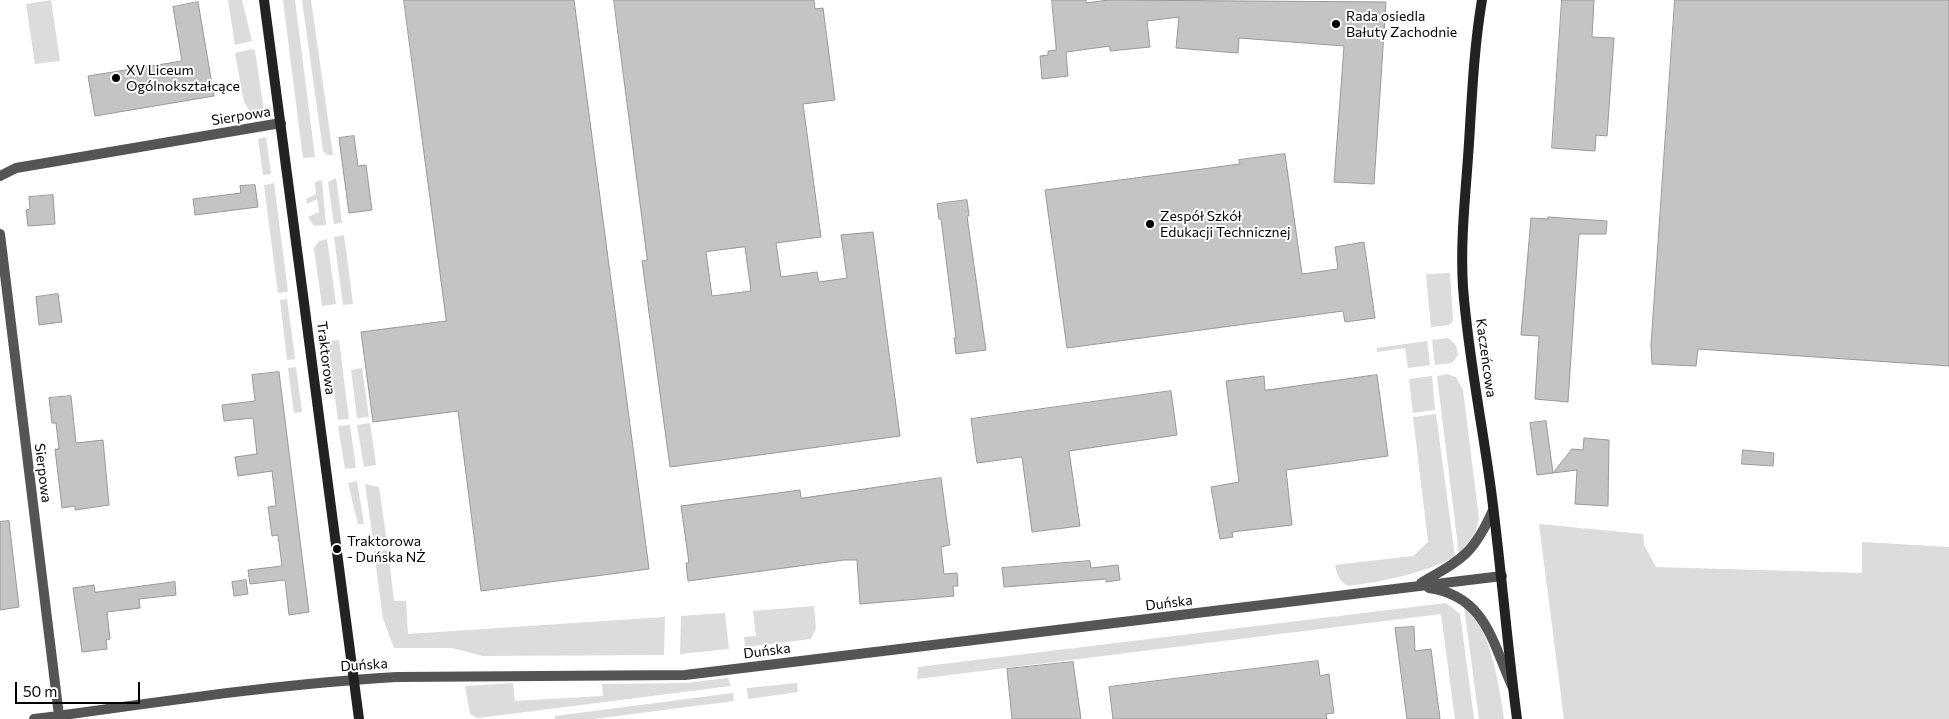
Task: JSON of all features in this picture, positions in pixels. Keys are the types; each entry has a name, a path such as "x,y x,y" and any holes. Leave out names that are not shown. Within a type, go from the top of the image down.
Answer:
{"street":[{"name":"Traktorowa","path":"264,0 359,719"},
{"name":"Kaczeńcowa","path":"1482,0 1476,36 1464,212 1463,286 1472,366 1502,576 1517,719"},
{"name":"Sierpowa","path":"0,176 16,168 281,123"},
{"name":"Sierpowa","path":"0,234 59,716"},
{"path":"1416,586 1468,554 1478,542 1493,510"},
{"name":"Duńska","path":"34,719 294,684 354,679 685,675 1502,576"},
{"path":"1416,586 1443,590 1460,597 1472,605 1482,621 1513,688"}],"shaded area":[{"path":"51,0 60,61 35,64 26,4"},
{"path":"228,0 242,0 252,41 235,45"},
{"path":"283,0 295,0 315,157 303,158"},
{"path":"302,0 311,0 333,155 327,155 323,151"},
{"path":"253,49 255,51 265,118 256,120 244,102 235,53"},
{"path":"266,137 271,174 263,175 258,139"},
{"path":"336,178 342,223 334,224 328,182"},
{"path":"322,180 326,225 314,226 308,217 319,212 317,199 307,204 306,199 316,194 315,182"},
{"path":"274,183 288,292 278,293 264,185"},
{"path":"344,235 353,304 343,305 334,237"},
{"path":"327,239 336,304 322,306 314,248 319,241"},
{"path":"1450,273 1453,321 1449,325 1431,327 1426,274"},
{"path":"287,299 295,359 287,360 280,300"},
{"path":"1448,338 1456,345 1458,355 1452,363 1435,365 1432,340"},
{"path":"339,340 349,419 338,420 327,341"},
{"path":"1427,341 1430,365 1408,368 1405,348 1377,352 1377,348"},
{"path":"296,367 302,412 294,413 288,368"},
{"path":"362,368 369,417 357,418 351,370"},
{"path":"1447,374 1456,377 1463,390 1479,519 1474,536 1459,555 1437,376"},
{"path":"1432,376 1435,410 1413,413 1409,379"},
{"path":"1436,414 1455,557 1403,576 1348,586 1342,582 1335,565 1413,556 1428,542 1413,417"},
{"path":"370,423 376,465 364,467 357,425"},
{"path":"350,425 356,468 345,469 338,426"},
{"path":"357,481 364,524 358,524 348,483"},
{"path":"365,484 379,487 387,543 374,546"},
{"path":"1539,524 1643,534 1644,545 1656,567 1862,573 1862,542 1949,547 1949,719 1564,719"},
{"path":"388,550 394,601 406,601 408,634 665,617 664,655 483,656 452,648 394,648 383,619 374,551"},
{"path":"1446,603 1460,614 1474,719 1455,719 1441,614 917,679 918,667"},
{"path":"814,606 816,628 811,639 745,647 744,637 756,636 753,611"},
{"path":"1464,606 1477,621 1488,645 1498,683 1504,719 1479,719"},
{"path":"725,613 729,649 680,654 681,616"},
{"path":"728,678 731,686 478,718 470,714 465,686 513,683 515,701 603,696 602,684 686,683"},
{"path":"797,683 798,692 748,699 747,688"},
{"path":"733,693 734,701 593,719 555,719 555,716"}],"building":[{"path":"404,0 574,0 649,569 481,591 458,411 373,422 361,332 446,321"},
{"path":"614,0 814,0 815,9 823,8 835,100 803,104 821,237 776,243 781,277 817,272 819,282 847,278 841,235 873,232 900,436 670,467 642,261 647,260","holes":["745,247 751,291 712,296 706,252"]},
{"path":"1052,0 1086,0 1086,3 1108,0 1386,2 1374,184 1334,182 1344,46 1239,38 1238,53 1176,48 1179,17 1147,21 1150,47 1110,51 1110,46 1066,52 1068,76 1042,79 1040,56 1048,55 1048,51 1056,50"},
{"path":"1562,0 1594,0 1592,37 1614,38 1607,136 1596,135 1595,151 1552,148"},
{"path":"1675,0 1949,0 1949,366 1698,349 1696,366 1652,364 1651,346"},
{"path":"198,2 214,96 95,116 88,76 182,61 173,7"},
{"path":"354,136 358,166 366,165 372,210 349,213 339,138"},
{"path":"1285,154 1302,274 1338,269 1335,247 1364,242 1375,318 1345,322 1343,311 1067,348 1045,190 1240,164 1239,160"},
{"path":"255,185 258,207 195,215 193,199 241,193 240,186"},
{"path":"53,195 55,224 28,226 26,210 30,209 29,197"},
{"path":"967,200 969,216 967,216 986,350 956,354 954,338 956,338 941,219 939,219 937,204"},
{"path":"1548,217 1607,221 1606,234 1579,234 1568,402 1535,399 1539,336 1521,335 1531,218 1548,219"},
{"path":"58,294 62,322 39,325 36,297"},
{"path":"279,372 309,612 289,615 285,580 250,584 248,570 282,566 278,535 272,536 268,507 276,506 272,471 238,476 235,457 257,454 253,418 224,421 222,405 255,401 252,375"},
{"path":"1377,375 1388,456 1286,470 1292,525 1232,532 1233,537 1220,539 1211,487 1239,482 1226,381 1264,376 1265,390"},
{"path":"1171,391 1177,435 1069,451 1080,526 1032,532 1022,457 977,463 971,419"},
{"path":"71,396 76,443 103,440 109,505 75,510 75,506 62,508 55,449 59,449 56,423 52,423 49,398"},
{"path":"1546,421 1553,473 1537,475 1530,423"},
{"path":"1584,438 1609,440 1608,506 1575,504 1577,470 1553,473 1572,449 1583,450"},
{"path":"1743,450 1774,453 1773,466 1742,464"},
{"path":"941,478 950,545 941,547 944,574 957,573 958,586 953,586 954,596 860,604 857,560 844,560 688,581 686,563 689,563 681,506 800,490 801,498"},
{"path":"9,521 19,607 0,610 0,522"},
{"path":"1090,561 1091,568 1118,565 1120,580 1106,582 1106,579 1004,587 1002,568"},
{"path":"246,580 248,594 234,596 232,582"},
{"path":"175,582 176,595 139,599 140,608 107,612 110,639 106,640 107,649 82,652 73,588 94,585 95,592"},
{"path":"1414,627 1415,651 1431,649 1440,719 1407,719 1395,628"},
{"path":"1318,661 1320,676 1329,674 1334,713 1326,714 1327,719 1113,719 1109,687"},
{"path":"1073,662 1081,719 1012,719 1007,669"}],"place":[{"name":"Rada osiedla Bałuty Zachodnie","path":"1336,24"},
{"name":"XV Liceum Ogólnokształcące","path":"116,78"},
{"name":"Zespół Szkół Edukacji Technicznej","path":"1150,224"},
{"name":"Traktorowa - Duńska NŻ","path":"337,549"}]}
